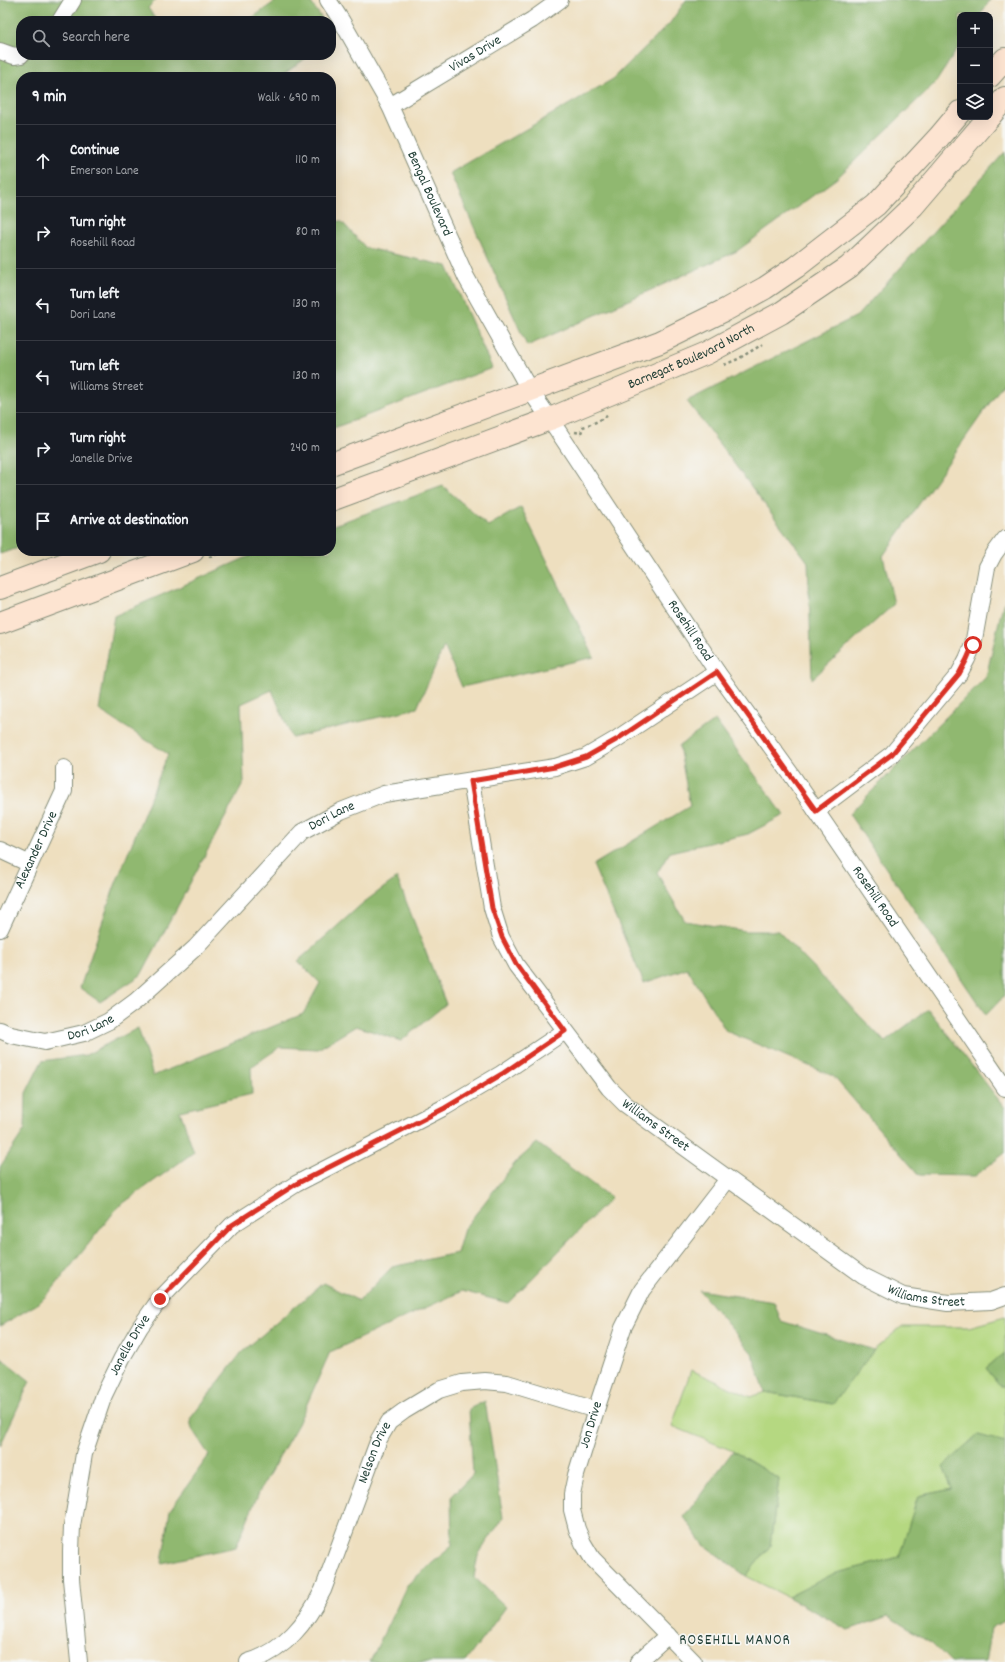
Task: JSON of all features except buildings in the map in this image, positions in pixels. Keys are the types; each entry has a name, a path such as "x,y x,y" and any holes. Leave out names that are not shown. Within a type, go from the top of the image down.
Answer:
{"street":[{"path":"63,16 72,0"},
{"name":"Bengal Boulevard","path":"328,0 390,106 466,277 529,389"},
{"name":"Vivas Drive","path":"390,106 532,20 560,0"},
{"path":"0,51 16,56"},
{"path":"993,73 1005,59"},
{"name":"Barnegat Boulevard North","path":"993,112 1005,98"},
{"name":"Barnegat Boulevard North","path":"336,462 529,389 660,342 727,309 765,288 796,267 876,205 957,116"},
{"name":"Barnegat Boulevard North","path":"336,498 550,419 707,354 781,314 849,266 907,212 987,120"},
{"name":"Rosehill Road","path":"529,389 717,672 816,811 1005,1088"},
{"path":"816,811 892,754 959,674 973,645 987,567 1005,539"},
{"path":"0,588 86,556"},
{"path":"0,623 180,556"},
{"name":"Dori Lane","path":"0,1030 11,1035 45,1042 84,1033 109,1021 136,1001 195,948 302,832 341,811 384,794 555,767 586,757 616,740 717,672"},
{"name":"Alexander Drive","path":"0,929 64,791 64,768"},
{"name":"Williams Street","path":"471,781 492,908 502,937 516,964 565,1031 609,1088 625,1104 863,1276 903,1296 948,1303 991,1301 1005,1296"},
{"path":"0,850 30,864"},
{"name":"Janelle Drive","path":"79,1662 71,1579 71,1551 72,1526 84,1454 104,1395 122,1358 140,1327 160,1299 232,1225 296,1184 445,1108 502,1074 565,1031"},
{"name":"Jon Drive","path":"694,1662 592,1558 583,1543 577,1528 572,1510 572,1494 576,1475 623,1328 642,1290 728,1179"},
{"name":"Nelson Drive","path":"248,1662 275,1650 304,1624 315,1607 324,1590 379,1439 389,1422 404,1411 439,1390 462,1383 484,1381 507,1383 596,1410"},
{"path":"638,1662 668,1635"}],"path":[{"path":"575,431 581,433 583,427 596,422"}],"green space":[{"path":"0,0 156,0 148,8 154,16 16,16 16,60 303,60 287,72 16,72 16,549 0,554"},
{"path":"277,0 309,0 320,16 255,16"},
{"path":"686,0 990,0 982,12 957,12 957,50 936,82 837,178 737,251 527,346 450,173 613,79 670,23"},
{"path":"1005,152 1005,381 883,556 894,604 812,679 808,562 687,401 857,316"},
{"path":"341,221 366,248 447,266 492,368 336,427 336,222"},
{"path":"443,486 488,526 521,507 594,657 462,687 444,646 417,708 292,738 272,690 241,704 244,782 141,975 100,1002 80,988 114,888 168,754 99,710 114,616 250,556 336,556 336,524"},
{"path":"1005,601 1005,995 986,1015 849,814 986,677 1003,604"},
{"path":"715,720 784,815 748,834 670,852 657,873 685,921 746,931 778,931 885,1042 928,1009 1005,1108 1005,1153 975,1176 919,1175 833,1076 726,1031 687,968 644,983 593,865 690,806 679,746"},
{"path":"397,878 446,1004 401,1041 356,1026 318,1049 280,1047 251,1067 252,1094 180,1111 194,1152 118,1207 51,1291 39,1303 0,1326 0,1167 25,1129 26,1093 42,1061 86,1055 138,1028 153,1076 303,1014 320,983 298,961 363,903"},
{"path":"537,1143 611,1198 508,1303 462,1291 330,1352 298,1424 259,1492 236,1547 162,1563 170,1510 209,1455 192,1429 190,1419 242,1352 323,1283 359,1301 392,1267 457,1253 464,1229 515,1163"},
{"path":"699,1290 774,1302 781,1321 874,1350 833,1404 765,1392 752,1353"},
{"path":"1005,1317 1005,1353 986,1368 1001,1387 1005,1387 1005,1442 978,1435 952,1489 918,1496 899,1557 833,1574 788,1597 746,1576 770,1546 779,1479 733,1451 672,1426 691,1370 751,1397 765,1392 832,1404 874,1350 901,1327 969,1327"},
{"path":"1005,1353 1005,1387 1001,1387 986,1368"},
{"path":"0,1357 30,1381 0,1446"},
{"path":"485,1401 503,1518 478,1555 474,1577 506,1607 465,1662 370,1662 407,1585 452,1546 451,1497 473,1474 469,1409"},
{"path":"978,1435 1005,1442 1005,1620 991,1628 985,1662 951,1662 932,1643 888,1616 848,1630 788,1597 833,1574 899,1557 918,1496 952,1489 943,1467"},
{"path":"733,1451 779,1479 770,1546 746,1576 704,1545 684,1517"}],"district":[{"name":"ROSEHILL MANOR","path":"735,1641"}],"route":[{"path":"160,1299 232,1225 296,1184 445,1108 502,1074 565,1031 516,964 502,937 492,908 471,781 555,767 586,757 616,740 717,672 816,811 892,754 959,674 973,645"}]}
